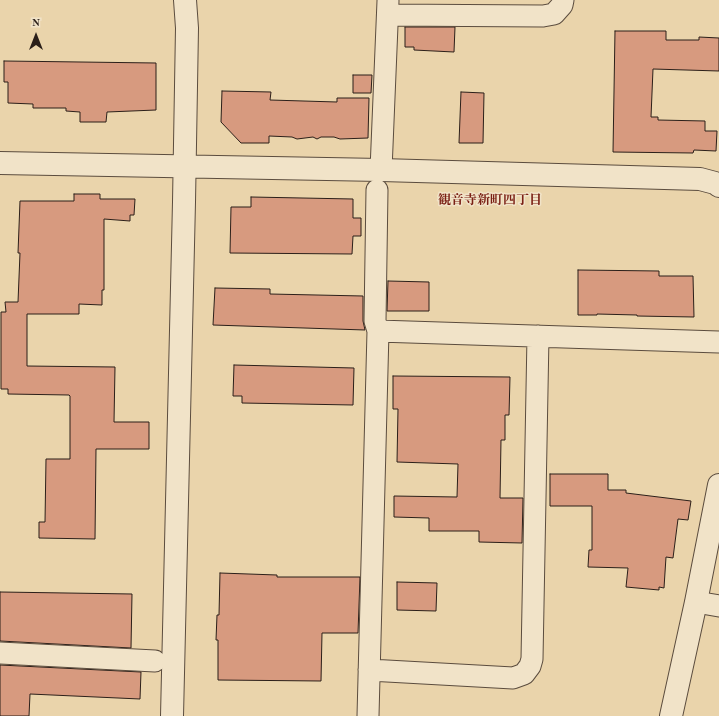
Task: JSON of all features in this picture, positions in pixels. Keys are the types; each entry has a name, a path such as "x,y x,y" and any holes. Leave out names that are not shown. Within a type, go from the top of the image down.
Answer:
{"street":[{"path":"172,716 187,28 185,0"},
{"path":"368,716 378,331 375,321 379,180 388,7 543,16 554,14 562,6 563,0"},
{"path":"0,164 184,166 379,180 700,178 715,183 719,186"},
{"path":"378,331 719,342"},
{"path":"369,670 512,678 524,674 530,666 532,659 538,336"},
{"path":"671,716 696,602 719,485"},
{"path":"696,602 719,606"},
{"path":"0,653 155,661"}],"building":[{"path":"405,27 455,27 454,52 414,50 414,47 405,47"},
{"path":"615,31 666,31 666,40 699,40 699,37 719,38 719,71 653,69 651,117 658,117 658,120 705,121 705,131 717,131 716,151 694,150 693,153 613,152"},
{"path":"4,61 156,63 156,110 107,112 106,122 80,122 80,112 66,111 66,108 33,108 33,104 8,103 8,82 4,82"},
{"path":"353,75 372,75 371,93 353,93"},
{"path":"222,91 271,92 270,100 337,102 337,98 369,98 368,138 340,139 334,137 321,137 317,139 313,137 297,139 292,137 269,136 269,143 241,143 221,122"},
{"path":"461,92 484,93 483,143 459,143"},
{"path":"74,194 100,194 100,199 135,199 134,215 130,215 130,221 104,219 104,290 102,290 102,305 79,304 79,314 27,314 27,366 115,367 114,422 149,422 149,449 96,449 95,539 39,538 39,522 45,522 46,459 70,459 70,396 8,394 8,389 1,389 1,312 6,312 5,302 18,302 20,201 74,201"},
{"path":"251,197 353,199 353,218 361,218 361,236 353,236 352,254 230,253 231,207 251,207"},
{"path":"578,270 659,271 659,276 693,276 694,317 597,314 578,315"},
{"path":"388,281 429,282 429,311 387,311"},
{"path":"215,288 270,289 270,294 363,296 363,321 365,330 213,325"},
{"path":"234,365 354,368 353,405 242,403 242,396 233,396"},
{"path":"393,376 510,377 509,415 505,415 505,440 501,440 500,498 523,498 522,543 479,542 479,531 429,531 429,518 394,517 394,496 457,497 458,464 397,462 398,409 393,409"},
{"path":"550,474 608,474 608,490 626,490 626,493 691,501 688,520 678,519 673,558 666,557 664,588 659,587 659,590 626,587 628,568 588,567 589,550 592,550 592,506 550,506"},
{"path":"220,573 277,575 277,577 360,577 358,633 322,633 321,681 218,680 218,640 216,640 217,615 219,615"},
{"path":"397,582 437,583 436,611 397,610"},
{"path":"0,592 132,594 131,648 0,641"},
{"path":"0,665 141,672 140,699 30,694 29,716 0,716"}],"district":[{"name":"観音寺新町四丁目","path":"490,201"}]}
